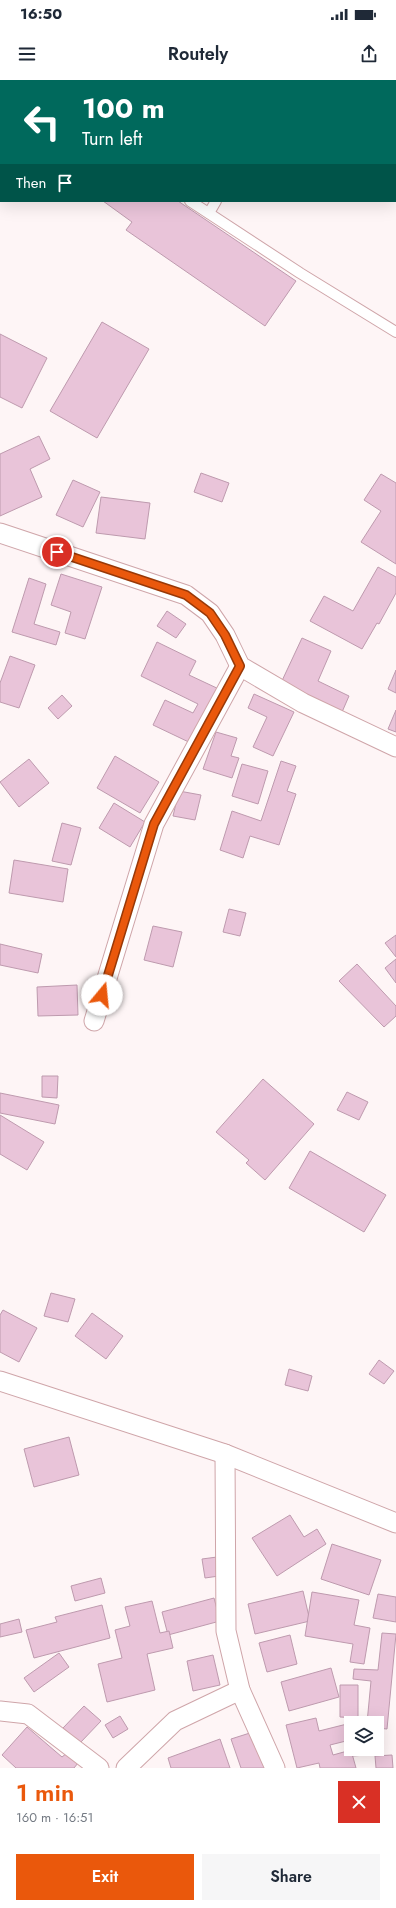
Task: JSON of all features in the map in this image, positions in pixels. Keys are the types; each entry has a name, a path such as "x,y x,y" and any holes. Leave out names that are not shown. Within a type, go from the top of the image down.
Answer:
{"street":[{"path":"0,533 186,595 210,613 225,635 240,666 303,703 396,747"},
{"path":"94,1021 154,824 240,666"},
{"path":"0,1381 225,1454 396,1523"},
{"path":"225,1454 226,1631 240,1690 276,1768"},
{"path":"126,1768 175,1721 240,1690"},
{"path":"0,1711 28,1714 99,1768"}],"lane":[{"path":"192,202 300,273 396,332"},
{"path":"209,213 215,202"}],"building":[{"path":"104,202 179,202 296,281 265,326 126,230 132,222"},
{"path":"102,322 149,349 97,438 50,411"},
{"path":"0,334 47,358 22,408 0,397"},
{"path":"39,436 50,459 30,469 42,497 0,516 0,454"},
{"path":"201,473 229,483 222,502 194,492"},
{"path":"381,474 396,483 396,564 361,542 381,511 364,500"},
{"path":"73,480 100,492 83,527 56,515"},
{"path":"101,497 150,503 145,539 96,533"},
{"path":"378,567 396,577 396,593 379,624 377,623 362,649 310,621 324,596 353,611"},
{"path":"61,574 102,587 85,639 65,633 71,612 51,605"},
{"path":"29,578 46,584 34,624 60,632 56,645 12,632"},
{"path":"167,611 186,624 176,638 157,626"},
{"path":"302,638 331,651 318,681 349,696 339,719 280,685"},
{"path":"157,642 196,661 189,675 221,690 195,745 153,725 165,700 193,713 198,704 141,676"},
{"path":"10,656 35,665 19,708 0,702 0,683"},
{"path":"396,670 396,693 388,689"},
{"path":"254,694 294,712 273,756 253,747 267,717 248,708"},
{"path":"62,695 72,706 58,719 48,708"},
{"path":"396,710 396,732 388,729"},
{"path":"216,732 237,738 231,756 239,758 232,778 203,769"},
{"path":"115,756 159,782 140,813 97,788"},
{"path":"29,759 49,783 19,807 0,782"},
{"path":"281,761 296,766 287,791 296,794 279,845 250,836 243,858 220,850 232,811 261,821"},
{"path":"242,764 268,771 258,804 232,796"},
{"path":"179,791 201,795 195,820 173,816"},
{"path":"114,803 145,822 130,847 99,828"},
{"path":"62,823 81,828 71,865 52,861"},
{"path":"14,860 68,869 63,902 9,893"},
{"path":"229,909 246,913 240,936 223,932"},
{"path":"153,926 182,932 173,967 144,960"},
{"path":"396,935 396,957 385,943"},
{"path":"0,944 42,954 38,973 0,965"},
{"path":"396,959 396,983 385,968"},
{"path":"357,964 396,1006 396,1016 384,1027 339,981"},
{"path":"77,985 78,1015 38,1016 37,987"},
{"path":"42,1076 58,1076 57,1098 42,1097"},
{"path":"263,1079 314,1124 265,1180 246,1163 249,1160 216,1132"},
{"path":"347,1092 368,1102 359,1120 337,1110"},
{"path":"0,1093 59,1105 55,1124 0,1113"},
{"path":"0,1115 44,1142 27,1170 0,1154"},
{"path":"310,1151 386,1195 364,1232 289,1188"},
{"path":"51,1293 75,1299 68,1322 44,1316"},
{"path":"3,1310 37,1328 19,1362 0,1352 0,1315"},
{"path":"92,1313 123,1336 106,1359 75,1336"},
{"path":"379,1360 394,1371 384,1384 369,1374"},
{"path":"289,1369 312,1376 308,1391 285,1385"},
{"path":"69,1437 79,1475 34,1487 24,1449"},
{"path":"290,1515 304,1537 317,1529 326,1544 277,1576 252,1538"},
{"path":"332,1544 381,1560 369,1595 321,1579"},
{"path":"217,1557 219,1576 205,1578 202,1559"},
{"path":"101,1578 105,1593 75,1601 71,1586"},
{"path":"303,1591 310,1621 255,1634 248,1604"},
{"path":"312,1592 359,1600 354,1625 370,1628 364,1664 350,1662 353,1644 305,1636"},
{"path":"378,1594 396,1597 396,1622 373,1618"},
{"path":"214,1598 220,1621 168,1635 162,1612"},
{"path":"152,1601 160,1633 169,1631 173,1648 147,1654 155,1690 107,1702 98,1664 122,1658 115,1630 130,1626 125,1607"},
{"path":"102,1605 110,1638 34,1658 26,1630 57,1622 55,1617"},
{"path":"19,1619 22,1632 0,1637 0,1624"},
{"path":"382,1633 396,1634 387,1729 384,1729 384,1716 368,1716 371,1681 353,1679 354,1669 378,1670"},
{"path":"290,1635 297,1664 267,1672 259,1643"},
{"path":"59,1653 69,1667 34,1692 24,1678"},
{"path":"213,1655 220,1685 193,1691 187,1661"},
{"path":"331,1668 339,1697 289,1711 281,1682"},
{"path":"340,1685 358,1685 358,1716 340,1717"},
{"path":"84,1706 101,1721 80,1743 63,1728"},
{"path":"120,1716 128,1729 113,1738 105,1725"},
{"path":"316,1718 319,1731 344,1725 344,1742 330,1745 333,1755 344,1752 344,1756 353,1756 356,1768 320,1768 319,1763 297,1768 286,1725"},
{"path":"27,1727 62,1757 67,1753 78,1763 74,1768 16,1768 2,1755"},
{"path":"253,1732 265,1768 241,1768 231,1739"},
{"path":"220,1739 230,1768 171,1768 168,1758"},
{"path":"392,1755 393,1768 376,1768 375,1756"}],"route":[{"path":"57,552 186,595 210,613 225,635 240,666 154,824 102,995"}]}
